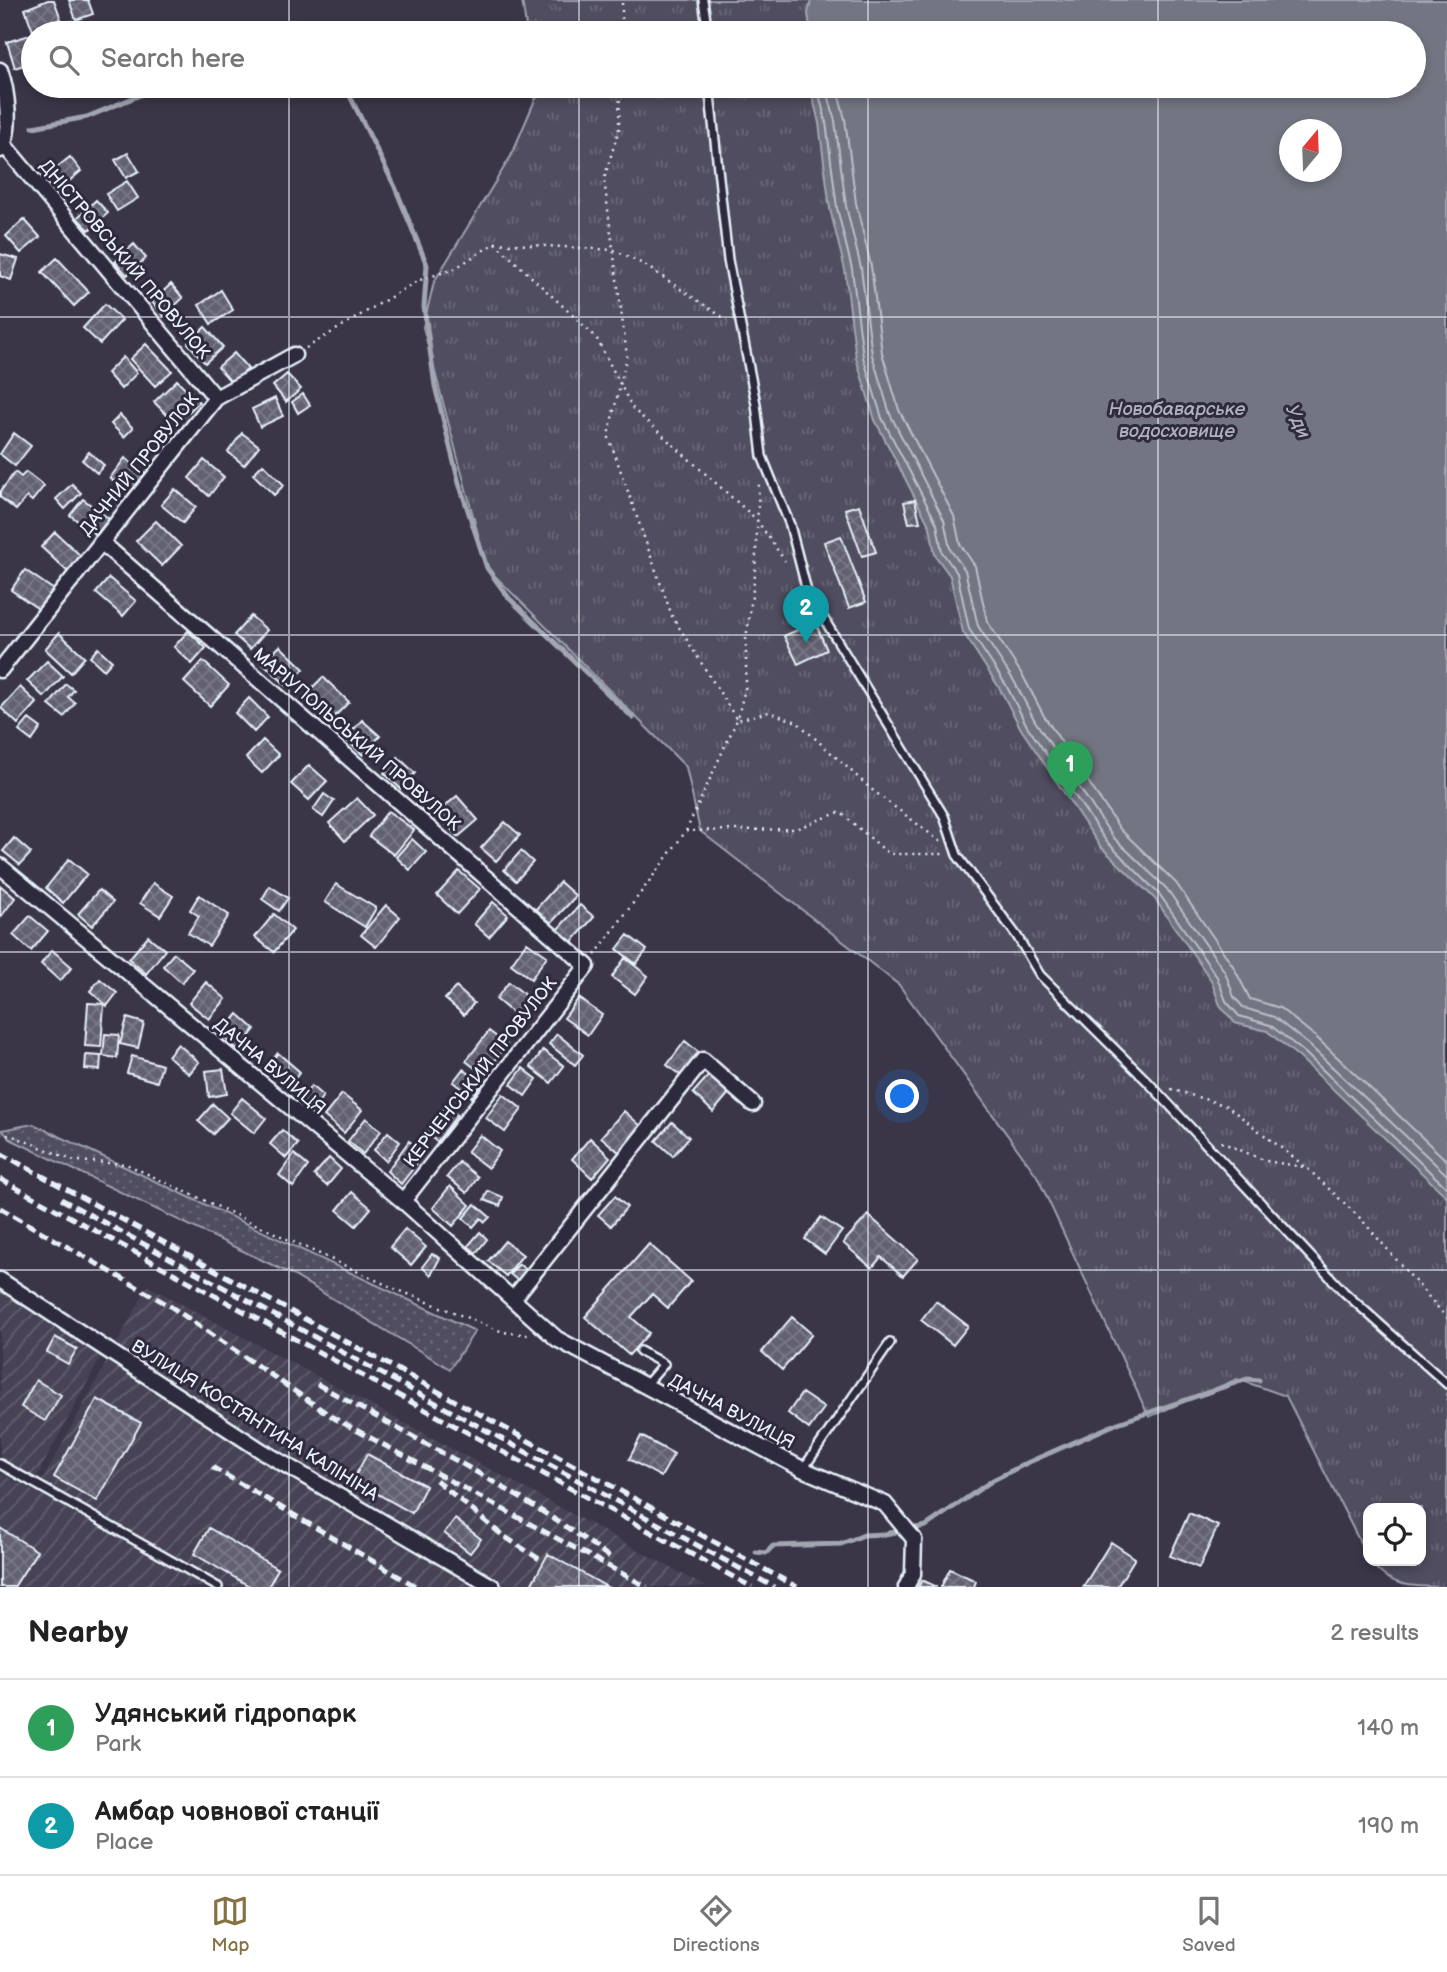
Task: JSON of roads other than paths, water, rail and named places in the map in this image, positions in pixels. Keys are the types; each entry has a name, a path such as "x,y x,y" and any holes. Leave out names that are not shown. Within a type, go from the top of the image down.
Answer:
{"street":[{"path":"0,70 7,117 2,147"},
{"name":"ДНІСТРОВСЬКИЙ ПРОВУЛОК","path":"2,147 216,398"},
{"name":"ДАЧНИЙ ПРОВУЛОК","path":"0,670 216,398 294,355"},
{"name":"МАРІУПОЛЬСЬКИЙ ПРОВУЛОК","path":"101,542 587,966"},
{"name":"ДАЧНА ВУЛИЦЯ","path":"0,866 403,1201 557,1339 802,1469 885,1504 914,1539 913,1574 906,1587"},
{"name":"КЕРЧЕНСЬКИЙ ПРОВУЛОК","path":"403,1201 587,966"},
{"path":"513,1299 704,1060 753,1104"},
{"name":"ВУЛИЦЯ КОСТЯНТИНА КАЛІНІНА","path":"0,1280 262,1451 493,1587"}],"lane":[{"path":"703,0 706,21"},
{"path":"710,98 728,260 743,334 762,456 790,525 807,591 944,816 957,855 1017,936 1040,975 1148,1082 1344,1292 1447,1384"},
{"path":"802,1469 890,1343"},
{"path":"639,1351 664,1364 645,1387"},
{"path":"0,1464 218,1587"}],"water":[{"name":"Новобаварське водосховище","path":"811,0 1447,0 1447,1197 1299,1057 1267,1031 1235,1023 1220,1005 1211,980 1155,899 1100,846 1021,729 1000,689 963,632 950,576 935,555 930,527 875,420 856,358 845,270 830,209 819,123 813,98 1426,98 1426,21 809,21 808,14"}],"waterway":[{"path":"33,127 87,117 133,98"},
{"path":"351,98 395,187 427,265 424,307 435,386 459,483 487,568 509,598 633,718"},
{"path":"756,1552 766,1553 773,1546 841,1544 864,1535 926,1526 993,1480 1029,1462 1118,1423 1247,1379 1259,1380"}],"railway":[{"path":"0,1153 797,1587"},
{"path":"0,1179 752,1587"},
{"path":"61,1199 774,1587"},
{"path":"0,1208 170,1306 334,1418 647,1587"},
{"path":"317,1384 505,1489 612,1559"},
{"path":"212,1467 417,1587"},
{"path":"436,1480 502,1535 544,1562"}],"place":[{"name":"Амбар човнової станції","path":"806,643"},
{"name":"Удянський гідропарк","path":"1070,799"}],"water label":[{"name":"Уди","path":"1299,421"}]}
